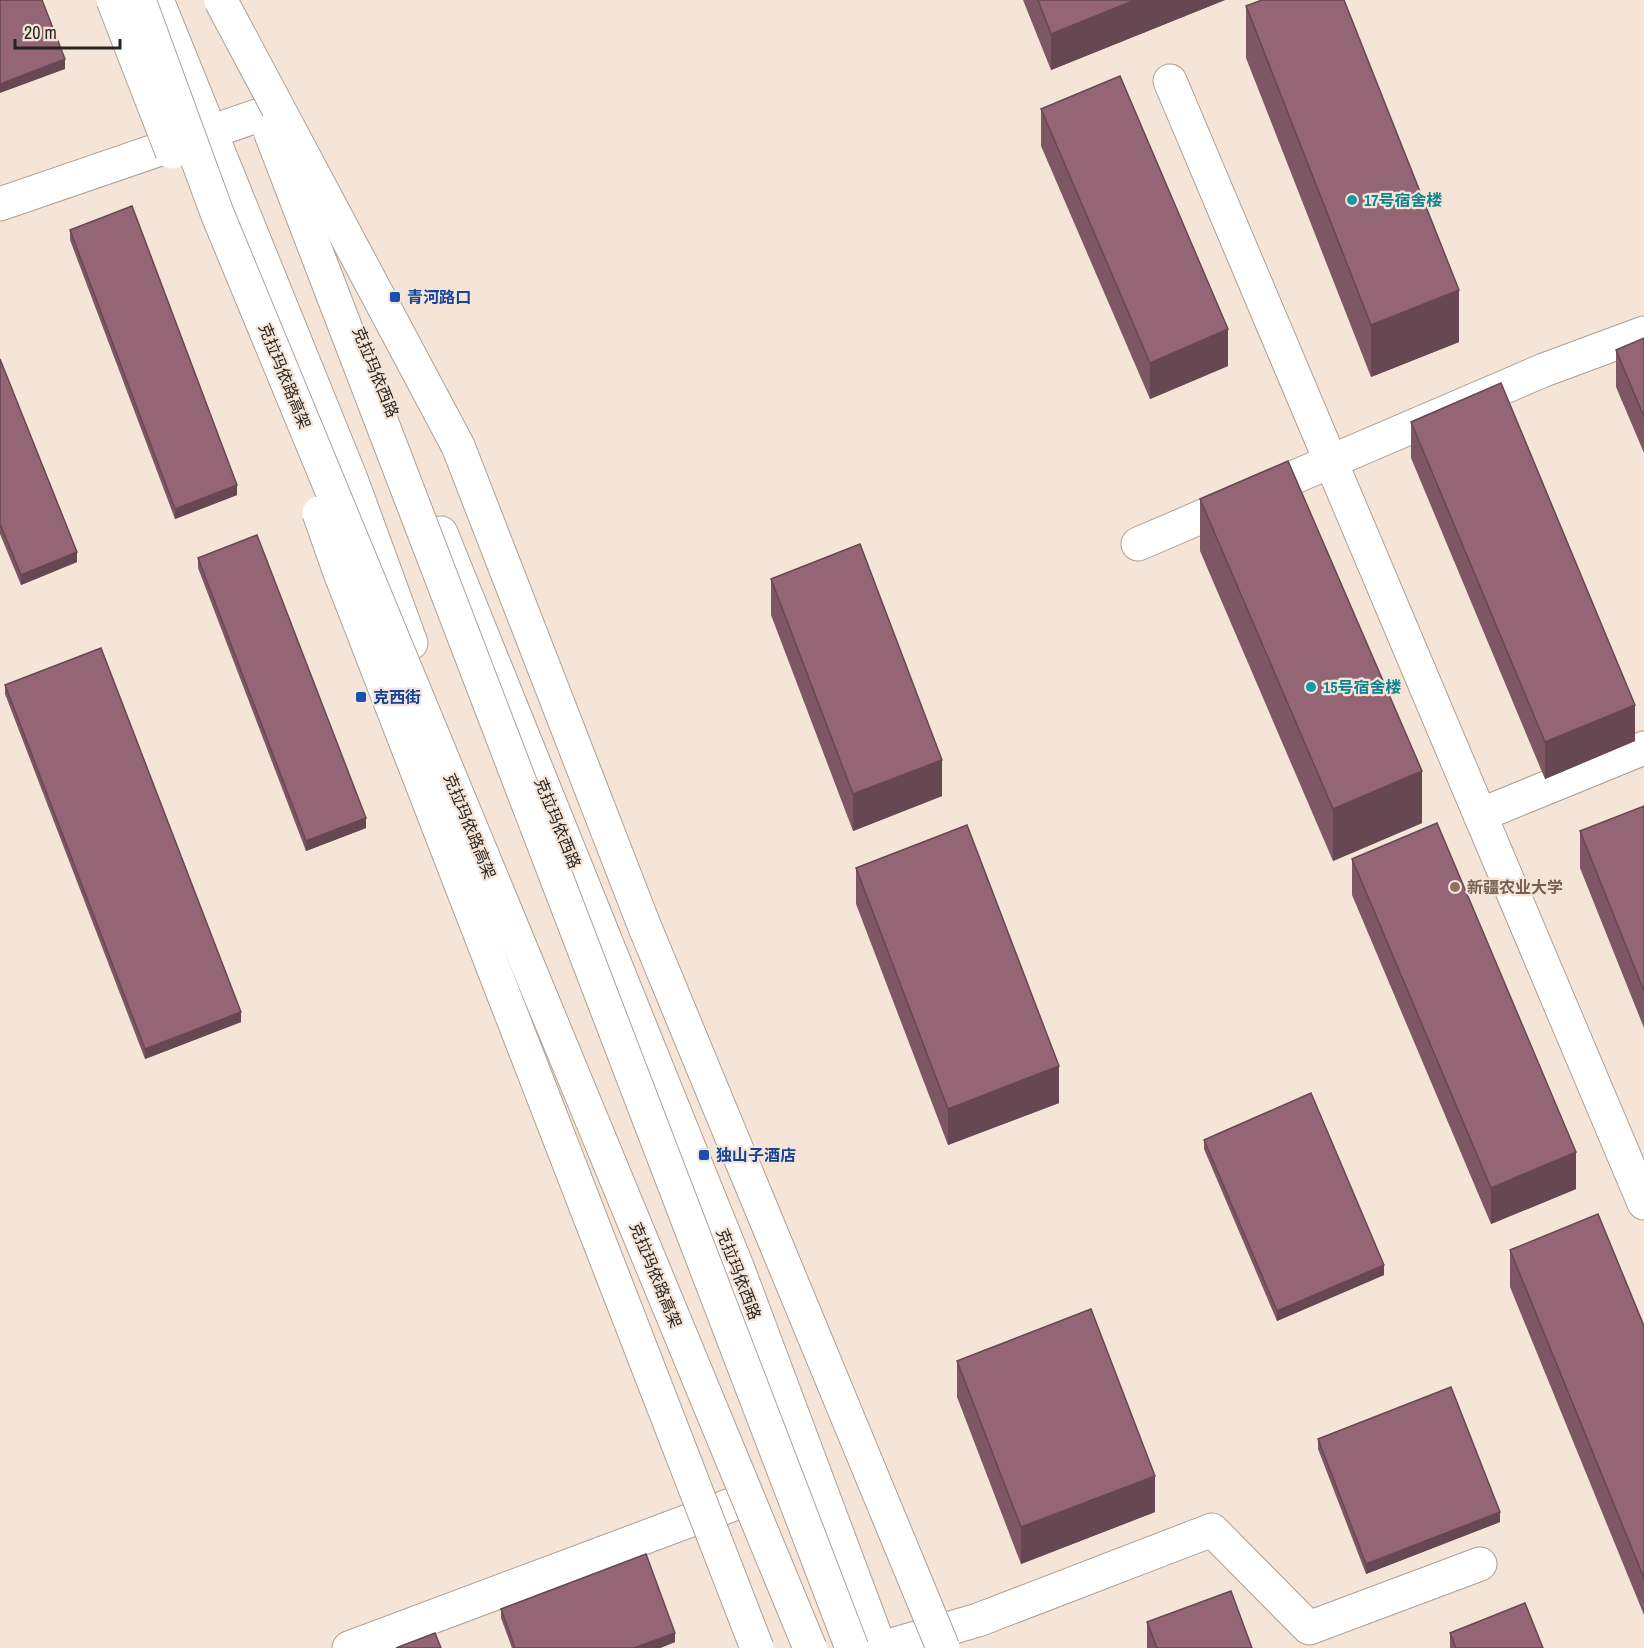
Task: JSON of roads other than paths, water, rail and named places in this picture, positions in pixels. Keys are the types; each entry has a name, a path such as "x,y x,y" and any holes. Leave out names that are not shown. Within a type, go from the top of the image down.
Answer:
{"main road":[{"path":"112,0 339,570 757,1648"},
{"name":"克拉玛依路高架","path":"139,0 217,213 810,1648"},
{"path":"157,0 351,478 568,1075 739,1502 801,1648"},
{"path":"223,0 852,1648"},
{"path":"223,0 459,446 644,925 943,1648"},
{"name":"克拉玛依西路","path":"223,0 271,111 738,1269 881,1648"},
{"path":"1170,81 1480,815 1636,1163 1644,1203"},
{"path":"0,204 271,111"},
{"path":"217,213 339,570"},
{"path":"1138,544 1545,370 1644,333"},
{"path":"1480,815 1644,748"},
{"path":"349,1648 739,1502"},
{"path":"881,1648 978,1620 1212,1530 1312,1638 1480,1564"}],"place":[{"name":"17号宿舍楼","path":"1352,200"},
{"name":"青河路口","path":"395,297"},
{"name":"15号宿舍楼","path":"1311,687"},
{"name":"克西街","path":"361,697"},
{"name":"新疆农业大学","path":"1455,887"},
{"name":"独山子酒店","path":"704,1155"}]}
